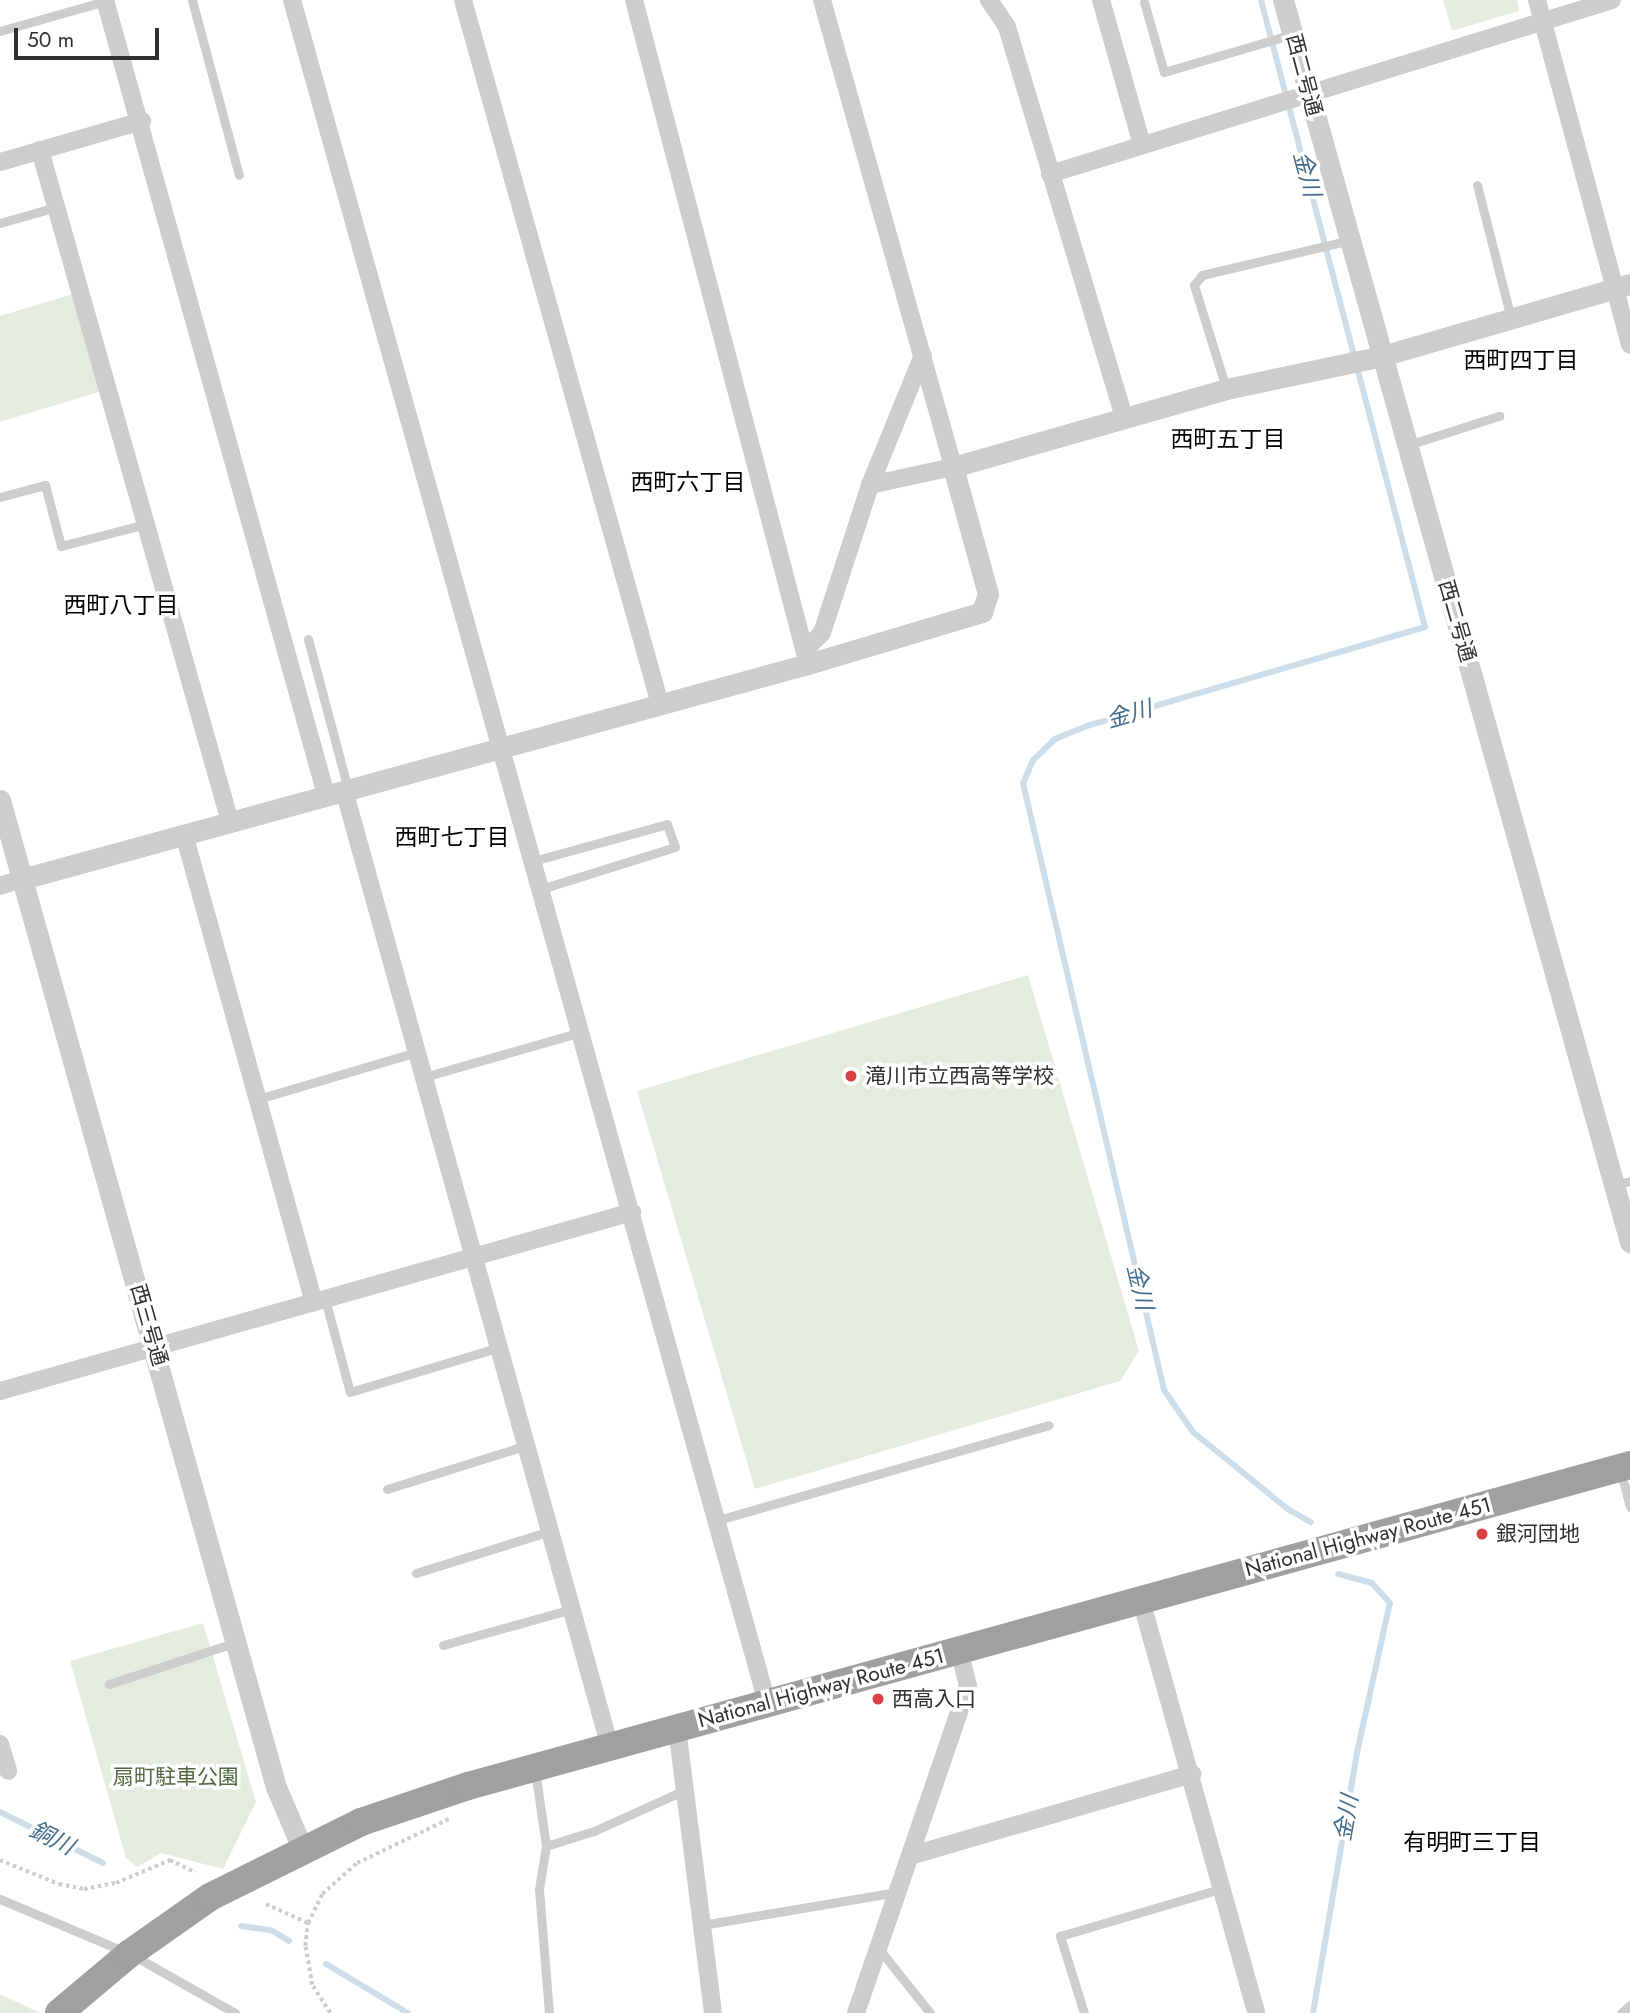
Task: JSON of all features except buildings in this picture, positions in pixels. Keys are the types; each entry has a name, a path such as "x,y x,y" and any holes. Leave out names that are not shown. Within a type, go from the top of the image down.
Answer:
{"highway":[{"name":"National Highway Route 451","path":"60,2013 129,1954 210,1897 302,1848 361,1822 535,1768 767,1702 1625,1466"}],"street":[{"path":"292,0 767,1702"},
{"path":"463,0 660,704"},
{"path":"634,0 807,657"},
{"path":"0,886 660,704 807,657 982,612 988,594 822,0"},
{"path":"989,0 1007,27 1124,418"},
{"path":"1101,0 1142,145"},
{"name":"西二号通","path":"1283,0 1382,356 1622,1183 1630,1242"},
{"path":"1536,0 1623,286 1630,345"},
{"path":"1050,174 1612,0"},
{"path":"105,1 417,1052 610,1747"},
{"path":"0,162 142,121"},
{"path":"40,150 230,822"},
{"path":"870,485 953,467 1226,389 1382,356 1623,286"},
{"path":"807,657 822,633 870,485 923,355"},
{"name":"西三号通","path":"0,800 155,1346 234,1643 276,1787 302,1848"},
{"path":"184,834 258,1099 320,1300"},
{"path":"0,1391 632,1212"},
{"path":"1140,1600 1192,1774 1256,2013"},
{"path":"856,2013 913,1855 968,1686 959,1650"},
{"path":"677,1728 713,2013"},
{"path":"0,1744 8,1771"},
{"path":"913,1855 1192,1774"}],"lane":[{"path":"192,0 239,174"},
{"path":"0,31 105,1"},
{"path":"1144,2 1164,72 1293,34"},
{"path":"1477,185 1511,318"},
{"path":"0,223 56,207"},
{"path":"1226,389 1194,285 1202,275 1350,240"},
{"path":"1408,445 1499,416"},
{"path":"0,497 45,485 61,546 145,524"},
{"path":"308,639 339,792"},
{"path":"533,861 667,824 675,847 541,889"},
{"path":"424,1077 581,1032"},
{"path":"258,1099 417,1052"},
{"path":"320,1300 350,1392 500,1347"},
{"path":"718,1520 1049,1425"},
{"path":"387,1489 527,1445"},
{"path":"1625,1466 1630,1507"},
{"path":"416,1573 550,1531"},
{"path":"443,1645 572,1609"},
{"path":"110,1684 234,1643"},
{"path":"535,1768 546,1846 538,1889 549,2013"},
{"path":"546,1846 594,1831 685,1790"},
{"path":"1084,2013 1060,1936 1224,1888"},
{"path":"702,1925 900,1892"},
{"path":"0,1899 129,1954 235,2013"},
{"path":"879,1949 930,2013"},
{"path":"1621,2013 1630,2005"}],"path":[{"path":"330,2013 312,1985 307,1967 308,1923 335,1878 457,1815"},
{"path":"0,1860 58,1884 84,1889 116,1883 170,1860 195,1872"},
{"path":"266,1904 308,1923"}],"green space":[{"path":"1443,0 1517,0 1519,11 1452,31"},
{"path":"73,294 102,391 0,422 0,316"},
{"path":"1028,975 1139,1351 1120,1381 755,1489 637,1091"},
{"name":"扇町駐車公園","path":"203,1623 256,1802 223,1869 161,1853 137,1867 126,1858 70,1661"},
{"path":"0,1994 40,2013 0,2013"}],"waterway":[{"name":"金川","path":"1261,0 1425,627 1087,726 1055,739 1033,760 1023,783 1164,1390 1193,1432 1289,1510 1311,1522"},
{"name":"金川","path":"1313,2013 1358,1748 1390,1603 1372,1583 1338,1574"},
{"name":"銅川","path":"0,1812 103,1863"},
{"name":"銅川","path":"241,1926 271,1930 289,1941"},
{"name":"銅川","path":"326,1964 408,2013"}],"place":[{"name":"滝川市立西高等学校","path":"851,1076"},
{"name":"銀河団地","path":"1482,1534"},
{"name":"西高入口","path":"878,1699"}],"district":[{"name":"西町四丁目","path":"1521,360"},
{"name":"西町五丁目","path":"1228,439"},
{"name":"西町六丁目","path":"688,482"},
{"name":"西町八丁目","path":"121,605"},
{"name":"西町七丁目","path":"452,837"},
{"name":"有明町三丁目","path":"1472,1842"}]}
